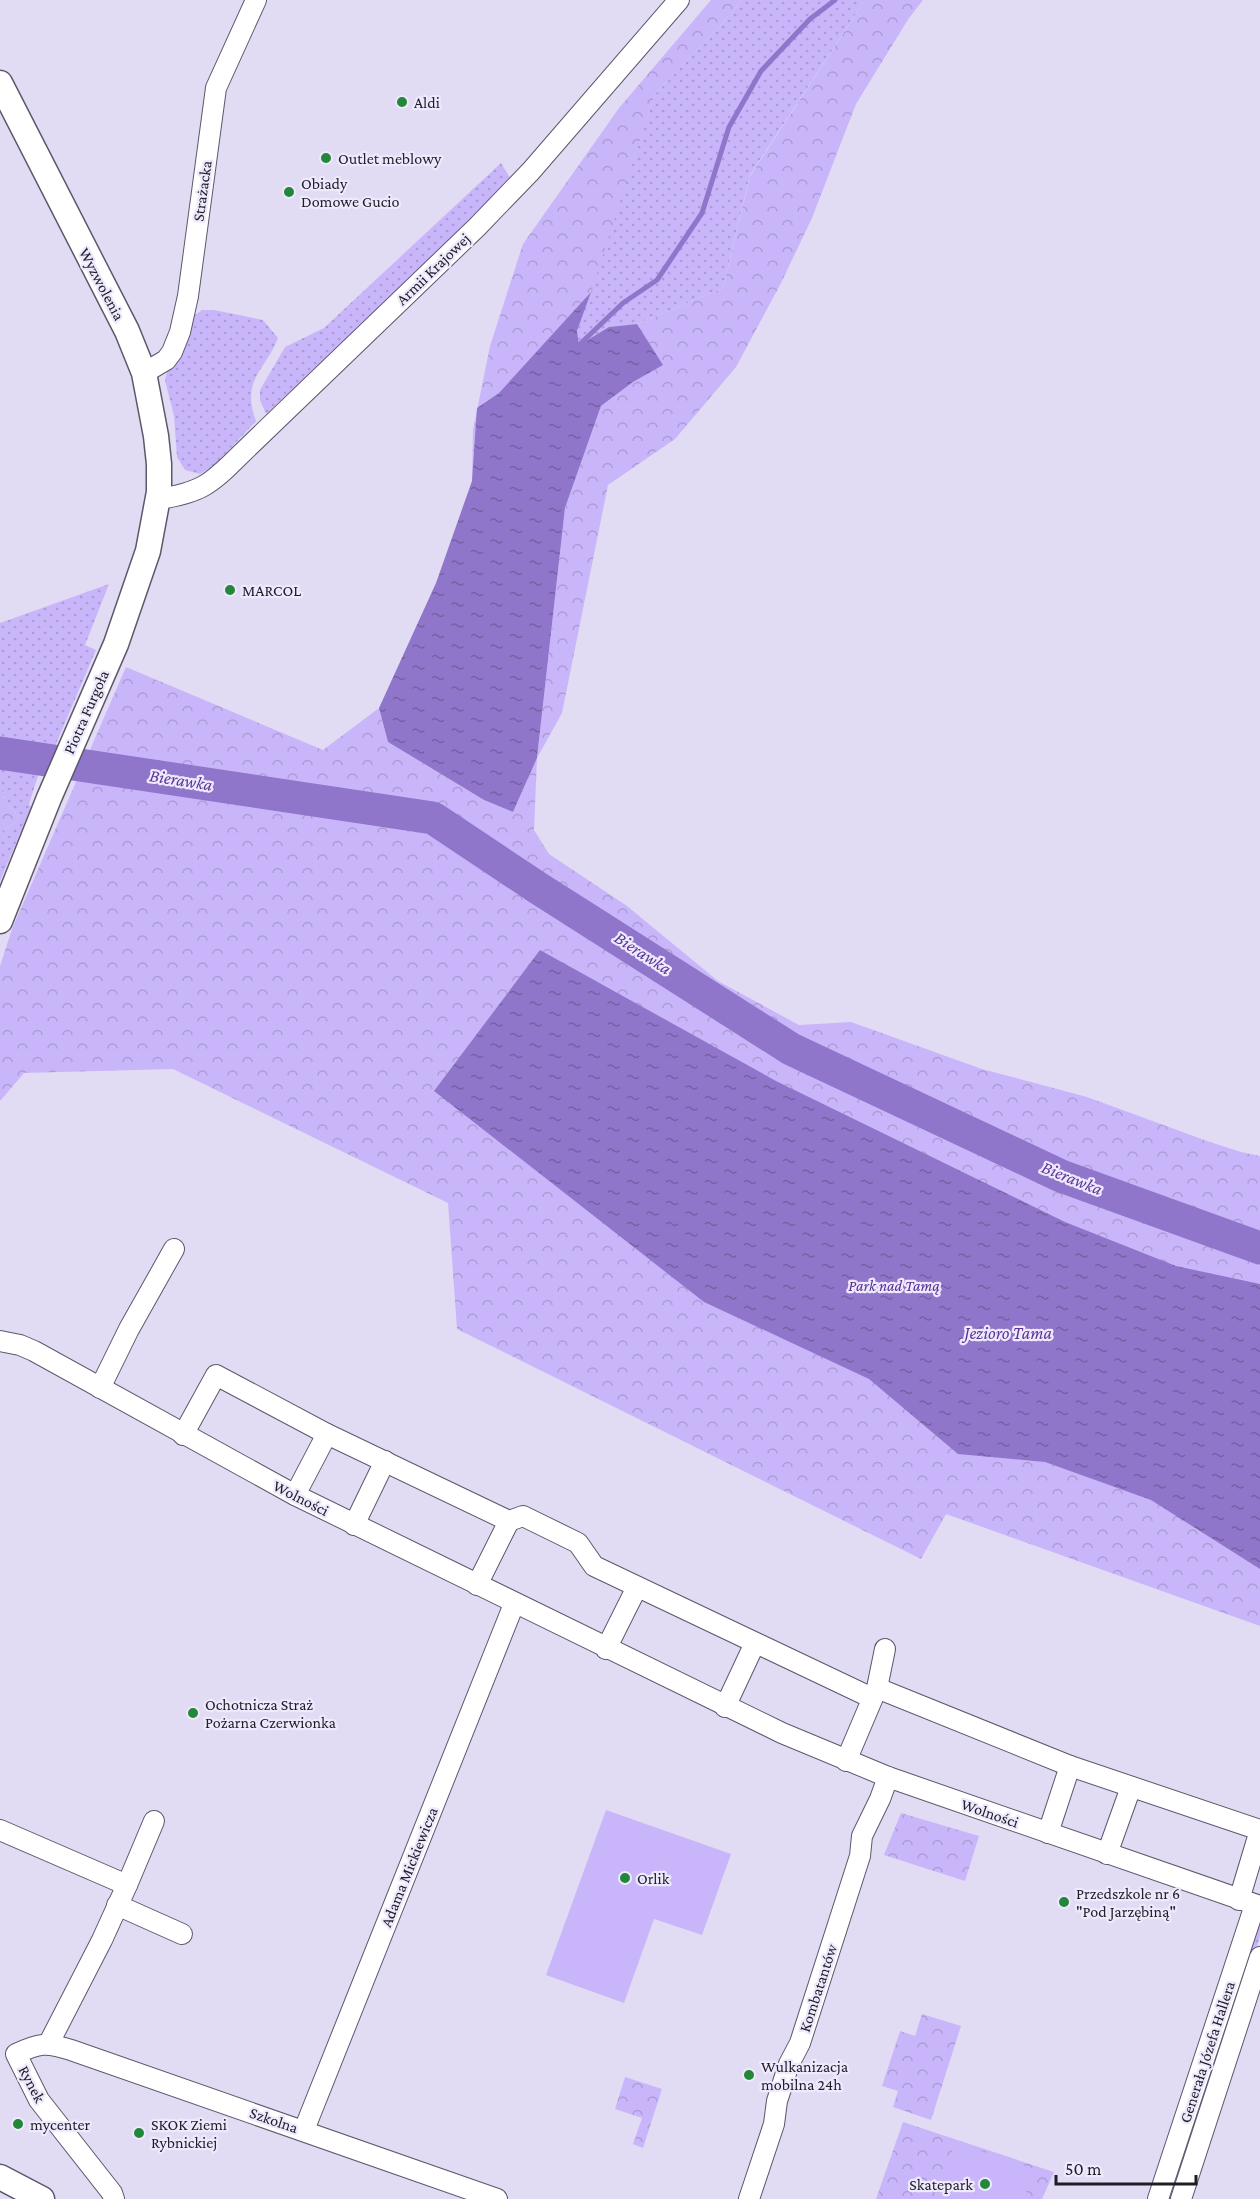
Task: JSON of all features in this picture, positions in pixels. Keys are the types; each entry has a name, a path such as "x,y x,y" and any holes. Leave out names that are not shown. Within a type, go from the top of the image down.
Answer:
{"main road":[{"name":"Wyzwolenia","path":"0,83 127,331 144,373 156,436 159,464 158,499"},
{"name":"Piotra Furgoła","path":"0,921 49,798 116,644 145,561 158,499"},
{"path":"0,2177 42,2199"}],"street":[{"name":"Strażacka","path":"144,373 166,360 180,332 188,296 216,88 256,0"},
{"name":"Armii Krajowej","path":"158,499 184,496 205,487 242,454 477,227 531,171 679,0"},
{"path":"100,1388 129,1329 174,1249"},
{"name":"Wolności","path":"0,1341 20,1345 34,1352 295,1495 725,1707 846,1761 888,1777 1251,1903"},
{"path":"183,1435 216,1375 327,1434 509,1521"},
{"path":"295,1495 327,1434"},
{"path":"354,1525 385,1461"},
{"path":"477,1585 509,1521 523,1516 578,1543 594,1566 754,1643 875,1693 1070,1766 1260,1830"},
{"path":"606,1649 637,1587"},
{"name":"Adama Mickiewicza","path":"304,2130 514,1604"},
{"path":"725,1707 754,1643"},
{"path":"846,1761 875,1693 885,1649"},
{"path":"1048,1833 1070,1766"},
{"name":"Kombatantów","path":"749,2199 774,2124 777,2102 789,2064 800,2043 860,1856 862,1836 888,1777"},
{"path":"1107,1854 1131,1787"},
{"path":"49,2043 95,1937 117,1905 154,1821"},
{"path":"0,1830 127,1885"},
{"name":"Generała Józefa Hallera","path":"1158,2199 1251,1903 1260,1830"},
{"path":"117,1905 182,1934"},
{"name":"Generała Józefa Hallera","path":"1181,2199 1260,1957"},
{"name":"Szkolna","path":"49,2043 497,2199"},
{"name":"Rynek","path":"49,2043 8,2050 39,2100 112,2193 114,2199"}],"green space":[{"path":"711,0 742,0 655,94 591,292 548,340 472,481 473,430 490,346 523,244 619,108"},
{"path":"742,0 865,0 750,175 723,288 637,324 609,327 579,345 577,331 655,94"},
{"path":"865,0 923,0 909,18 856,104 812,218 781,283 736,367 675,439 608,485 562,713 537,758 565,508 601,406 633,382 662,365 637,324 723,288 750,176"},
{"path":"501,163 510,178 369,319 266,414 260,400 260,390 285,347 324,328"},
{"path":"202,310 214,310 263,320 278,338 253,386 252,407 256,421 215,465 200,474 185,470 177,457 174,416 165,380 168,369 186,345 195,315"},
{"path":"109,584 85,645 96,650 53,751 0,743 0,623"},
{"name":"Park nad Tamą","path":"126,667 323,750 379,708 388,742 484,800 513,812 537,758 534,830 549,854 627,906 718,981 799,1025 851,1022 982,1069 1087,1097 1207,1141 1260,1156 1260,1626 946,1514 921,1559 457,1329 448,1203 173,1069 24,1073 0,1101 0,966 12,929"},
{"path":"0,763 41,767 29,804 31,807 0,881 0,833 19,817 5,800 3,789 0,788"},
{"path":"0,788 3,789 5,800 19,817 0,833"},
{"name":"Orlik","path":"606,1810 731,1854 702,1935 654,1919 624,2003 546,1975"},
{"path":"901,1813 979,1836 965,1881 884,1855"},
{"path":"1256,1924 1260,1924 1260,1937 1174,2199 1165,2199"},
{"path":"922,2014 961,2026 931,2120 893,2107 898,2091 882,2086 900,2031 915,2036"},
{"path":"625,2077 662,2089 643,2148 633,2144 642,2118 615,2109"},
{"path":"903,2122 1054,2172 1042,2199 876,2199"},
{"name":"Skatepark","path":"955,2142 1034,2169 1024,2199 936,2199"}],"water":[{"path":"591,292 577,331 579,345 609,327 637,324 663,365 633,382 601,406 565,508 537,758 513,812 484,800 388,742 379,708 436,583 472,481 477,408 499,393"},
{"name":"Jezioro Tama","path":"540,950 776,1081 1065,1222 1176,1266 1260,1284 1260,1569 1151,1500 1045,1462 958,1454 869,1379 704,1302 434,1091"}],"waterway":[{"path":"579,345 623,303 657,280 702,213 729,127 761,71 810,19 835,0"},
{"name":"Bierawka","path":"0,753 433,818 538,888 791,1049 1061,1176 1260,1248"}],"place":[{"name":"Aldi","path":"402,102"},
{"name":"Outlet meblowy","path":"326,158"},
{"name":"Obiady Domowe Gucio","path":"289,192"},
{"name":"MARCOL","path":"230,590"},
{"name":"Ochotnicza Straż Pożarna Czerwionka","path":"193,1713"},
{"name":"Orlik","path":"625,1878"},
{"name":"Przedszkole nr 6 \"Pod Jarzębiną\"","path":"1064,1902"},
{"name":"Wulkanizacja mobilna 24h","path":"749,2075"},
{"name":"mycenter","path":"18,2124"},
{"name":"SKOK Ziemi Rybnickiej","path":"139,2133"},
{"name":"Skatepark","path":"985,2184"}]}
